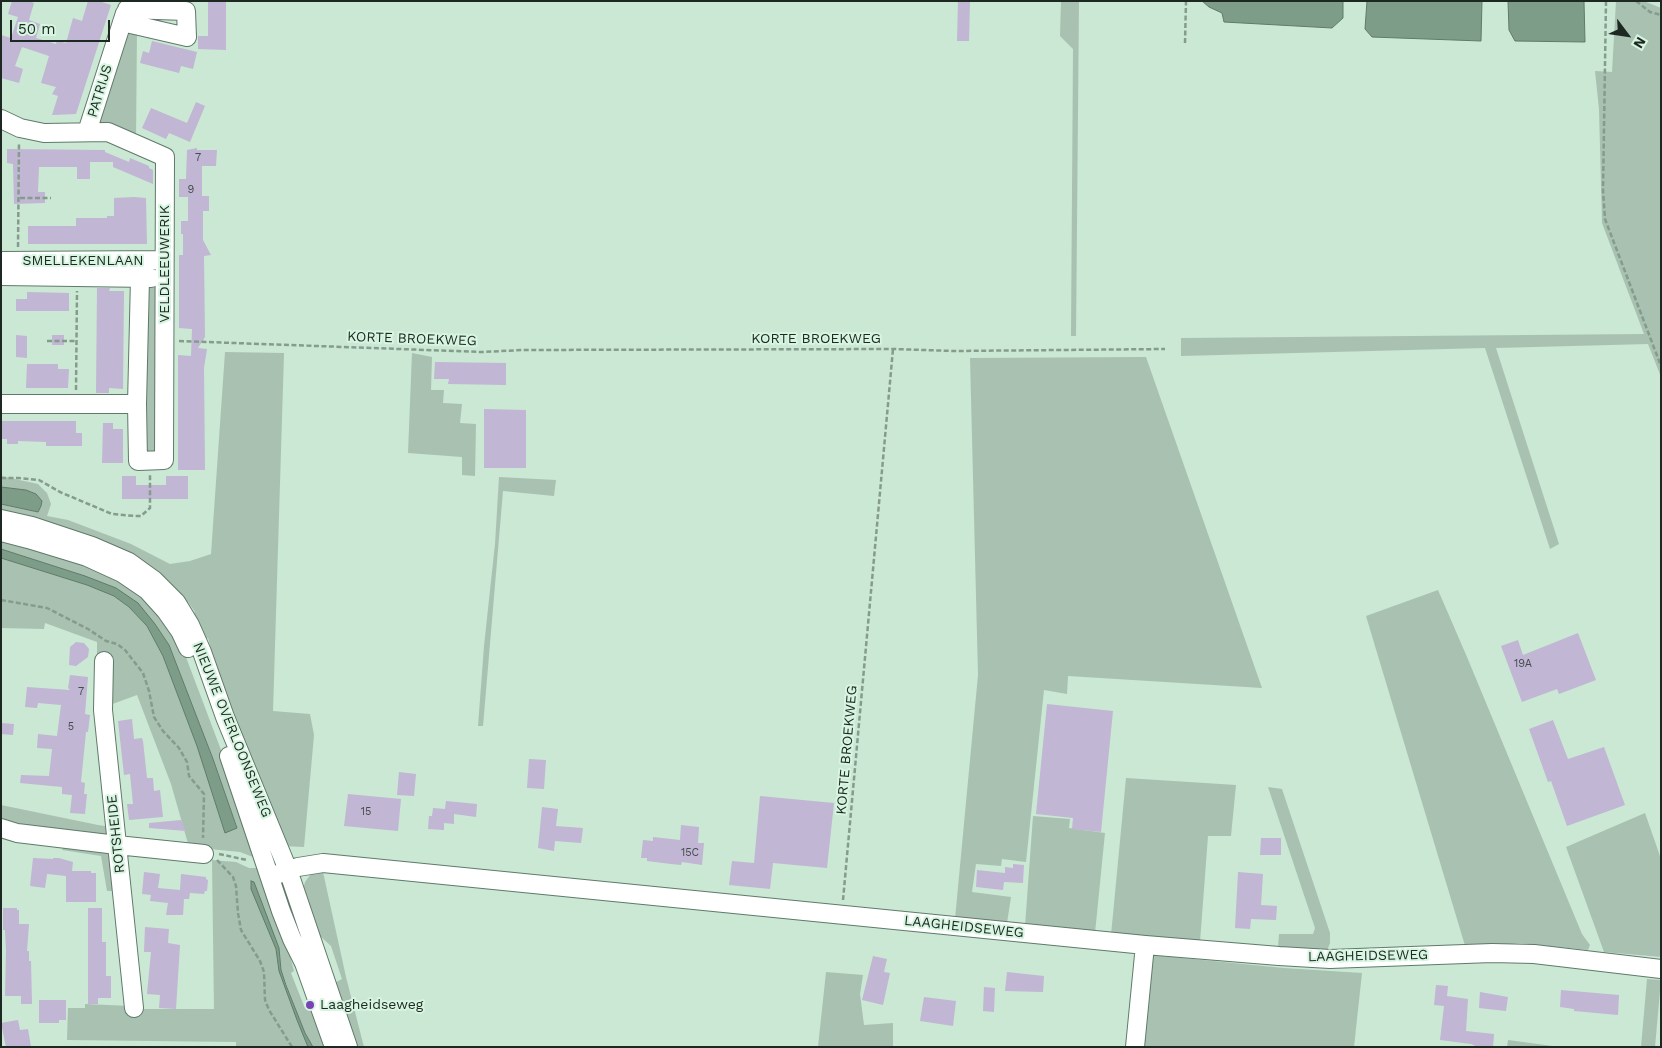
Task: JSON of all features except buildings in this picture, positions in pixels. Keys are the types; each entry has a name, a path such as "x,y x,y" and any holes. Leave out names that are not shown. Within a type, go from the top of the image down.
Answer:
{"street":[{"name":"PATRIJS","path":"88,132 125,11"},
{"name":"VELDLEEUWERIK","path":"1,119 20,128 44,133 108,132 165,157 164,460 138,461 137,404 140,278"},
{"name":"SMELLEKENLAAN","path":"10,261 164,269"},
{"name":"SMELLEKENLAAN","path":"1,276 140,278 164,269"},
{"path":"1,404 137,404"},
{"name":"NIEUWE OVERLOONSEWEG","path":"1,519 32,526 74,540 129,562 154,580 176,602 190,625 202,652 225,717 288,870 348,1047"},
{"name":"NIEUWE OVERLOONSEWEG","path":"1,532 86,557 122,573 147,590 166,611 180,631 191,655 240,787 281,911 304,963 334,1047"},
{"name":"ROTSHEIDE","path":"104,661 103,710 134,1008"},
{"path":"1,828 17,833 117,846 212,855"},
{"name":"LAAGHEIDSEWEG","path":"270,877 298,867 323,863 1145,945 1279,956 1330,959 1492,953 1534,954 1661,969"},
{"path":"1135,1047 1145,945"}],"path":[{"path":"1185,43 1186,1"},
{"path":"1606,1 1603,191 1605,219 1661,366"},
{"path":"1636,1 1650,12 1661,15"},
{"path":"10,261 19,198 20,128"},
{"path":"19,198 51,198"},
{"path":"76,404 78,277"},
{"path":"47,341 77,341"},
{"name":"KORTE BROEKWEG","path":"165,341 482,352 523,350 893,349 842,915"},
{"path":"893,349 954,351 1165,349"},
{"path":"1,478 38,480 60,492 112,514 141,516 150,508 151,460"},
{"path":"1,600 47,608 126,650 144,673 154,717 163,731 179,748 187,762 189,776 204,794 202,847 233,877 242,930 260,961 264,972 264,1000 292,1047"},
{"path":"212,855 252,861 263,858"}],"shaded area":[{"path":"1061,1 1079,1 1076,336 1071,336 1073,49 1060,36"},
{"path":"1202,1 1343,1 1343,18 1332,28 1224,22 1222,13 1209,7"},
{"path":"1367,1 1482,1 1481,41 1372,37 1365,29"},
{"path":"1508,1 1584,1 1585,42 1515,41 1509,30"},
{"path":"1616,1 1644,1 1661,8 1661,377 1648,344 1496,348 1559,544 1550,549 1485,348 1181,356 1181,338 1644,334 1602,223 1599,109 1595,71 1612,72"},
{"path":"125,27 137,30 136,139 100,125 97,121"},
{"path":"152,285 158,287 156,453 146,454 142,293 145,287"},
{"path":"225,352 284,353 273,711 310,714 314,735 304,847 281,846 205,651 211,649 208,638 202,640 189,616 195,612 188,602 183,606 1,516 1,504 37,512 36,494 1,487 1,476 38,484 47,493 51,504 47,516 68,520 131,544 170,564 190,561 211,554"},
{"path":"412,353 432,357 431,390 444,390 443,403 462,404 460,423 476,424 475,476 462,475 462,457 408,453"},
{"path":"1146,357 1262,688 1068,676 1067,694 1044,690 1026,862 1002,859 1001,866 976,864 972,892 1011,897 1007,923 955,919 978,675 970,358"},
{"path":"499,477 556,480 554,496 503,491 483,726 478,726 495,544"},
{"path":"1,487 26,490 36,494 42,501 38,512 1,504"},
{"path":"1,536 130,582 178,636 235,787 258,856 253,857 240,852 189,847 171,784 137,695 107,706 97,660 97,642 45,623 44,629 1,628 1,558 87,585 114,596 129,607 147,626 163,656 197,746 225,832 237,827 169,645 155,624 85,576 1,549"},
{"path":"1,549 116,588 138,603 169,645 213,759 237,828 225,833 197,746 163,656 147,626 129,607 114,596 87,585 1,558"},
{"path":"1438,590 1582,934 1590,945 1588,950 1520,943 1466,949 1366,616"},
{"path":"1126,778 1236,785 1231,836 1208,836 1200,942 1111,935"},
{"path":"1268,787 1282,789 1330,933 1330,943 1327,951 1278,947 1279,934 1313,934 1315,928"},
{"path":"1,805 112,827 107,838 1,822"},
{"path":"1645,813 1661,859 1661,957 1604,952 1566,847"},
{"path":"1033,816 1070,819 1069,828 1105,833 1095,933 1025,926"},
{"path":"65,844 110,851 117,891 107,891 101,856 62,850"},
{"path":"212,860 236,862 249,868 257,868 286,940 294,971 291,973 304,1006 311,1005 331,1047 313,1047 305,1033 281,970 279,948 250,883 276,949 279,971 308,1047 236,1047 236,1042 67,1040 68,1008 85,1008 85,1004 131,1006 131,1009 214,1009"},
{"path":"316,872 323,872 346,977 364,1047 352,1047 339,1008 336,982 342,979 331,946 320,936 303,889 310,875"},
{"path":"251,881 254,882 279,948 281,970 286,985 305,1033 313,1047 308,1047 297,1020 279,971 276,949 251,889"},
{"path":"1152,955 1284,968 1362,973 1354,1047 1144,1047"},
{"path":"826,972 863,975 860,994 864,1025 893,1023 893,1047 818,1047"},
{"path":"1647,979 1661,980 1655,1047 1641,1047"},
{"path":"1508,1040 1560,1047 1507,1047"}],"place":[{"name":"Laagheidseweg","path":"310,1005"}]}
